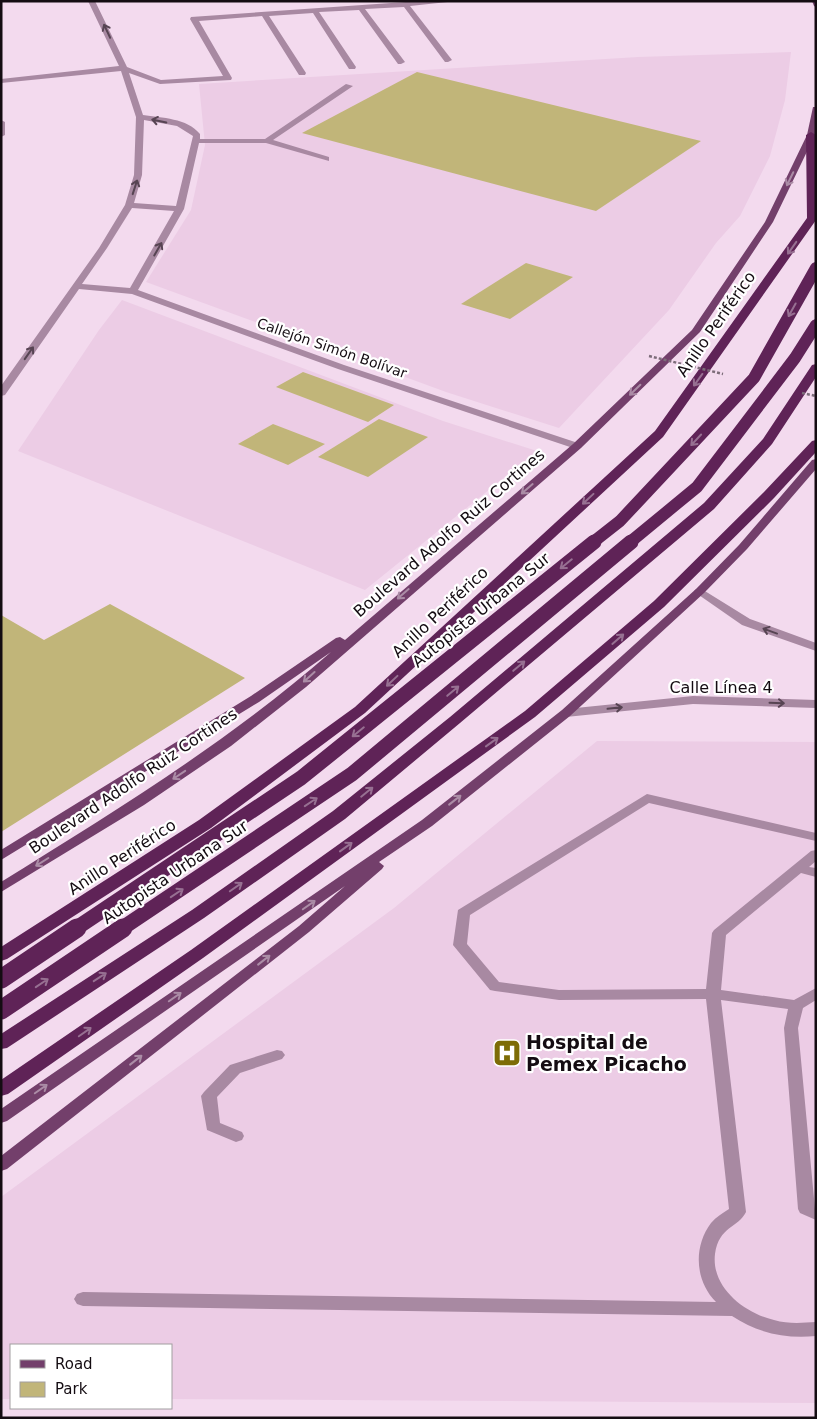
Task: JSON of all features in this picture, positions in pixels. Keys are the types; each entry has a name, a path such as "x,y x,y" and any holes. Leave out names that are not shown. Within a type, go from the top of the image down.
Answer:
{"highway":[{"path":"811,135 814,212"},
{"name":"Anillo Periférico","path":"1,956 205,824 360,710 659,434 814,212"},
{"name":"Autopista Urbana Sur","path":"1,979 301,778 620,522 754,378 816,268"},
{"name":"Autopista Urbana Sur","path":"1,1010 352,774 697,487 795,358 816,325"},
{"path":"1,1043 198,914 339,815 455,720 709,506 768,441 816,367"},
{"path":"1,1089 197,954 530,714 659,604 816,444"}],"main road":[{"path":"815,1 816,5"},
{"name":"Boulevard Adolfo Ruiz Cortines","path":"1,888 139,802 226,743 302,684 385,610 577,446 695,332 769,222 811,135 816,109"},
{"path":"1,1165 304,929 427,823 566,714 700,591 743,547 816,462"},
{"path":"1,856 255,699 385,610"},
{"path":"1,1117 427,823"}],"street":[{"path":"1,393 103,248 129,206 138,175 140,117 124,68 91,1"},
{"path":"1,81 124,68 160,82 228,78 194,19 454,1"},
{"path":"406,5 448,60"},
{"path":"362,8 401,62"},
{"path":"315,12 352,67"},
{"path":"264,14 302,73"},
{"path":"267,141 348,86"},
{"path":"133,291 180,210 196,140 195,132 189,129 140,117"},
{"path":"1,122 1,135"},
{"path":"196,140 267,141 326,159"},
{"path":"129,206 180,210"},
{"name":"Callejón Simón Bolívar","path":"76,286 133,291 341,367 577,446"},
{"path":"700,591 746,622 816,647"},
{"name":"Calle Línea 4","path":"566,714 693,700 816,704"},
{"path":"816,837 647,798 463,913 460,945 495,986 559,995 713,994 796,1005 816,993"},
{"path":"816,854 719,933 713,994 738,1212 715,1230 705,1255 711,1284 732,1309 764,1327 801,1332 816,1329"},
{"path":"799,868 816,873"},
{"path":"796,1005 791,1028 806,1209 816,1214"},
{"path":"236,1136 213,1126 209,1096 235,1069 277,1055"},
{"path":"83,1299 732,1309"}],"shaded area":[{"path":"791,52 785,100 770,156 740,216 716,243 669,310 559,428 446,392 146,282 191,210 205,145 199,84 638,57"},
{"path":"122,300 443,421 537,451 365,590 18,451 99,330"},
{"name":"Hospital de Pemex Picacho","path":"597,741 816,742 816,1403 172,1399 172,1344 10,1344 10,1399 1,1399 1,1197 394,908"}],"green space":[{"path":"417,72 701,141 596,211 302,133"},
{"path":"526,263 573,277 510,319 461,304"},
{"path":"303,372 394,405 368,422 276,387"},
{"path":"379,419 428,437 368,477 318,457"},
{"path":"273,424 325,444 288,465 238,444"},
{"path":"110,604 245,678 1,832 1,615 44,640"}],"place":[{"name":"Hospital de Pemex Picacho","path":"507,1053"}]}
